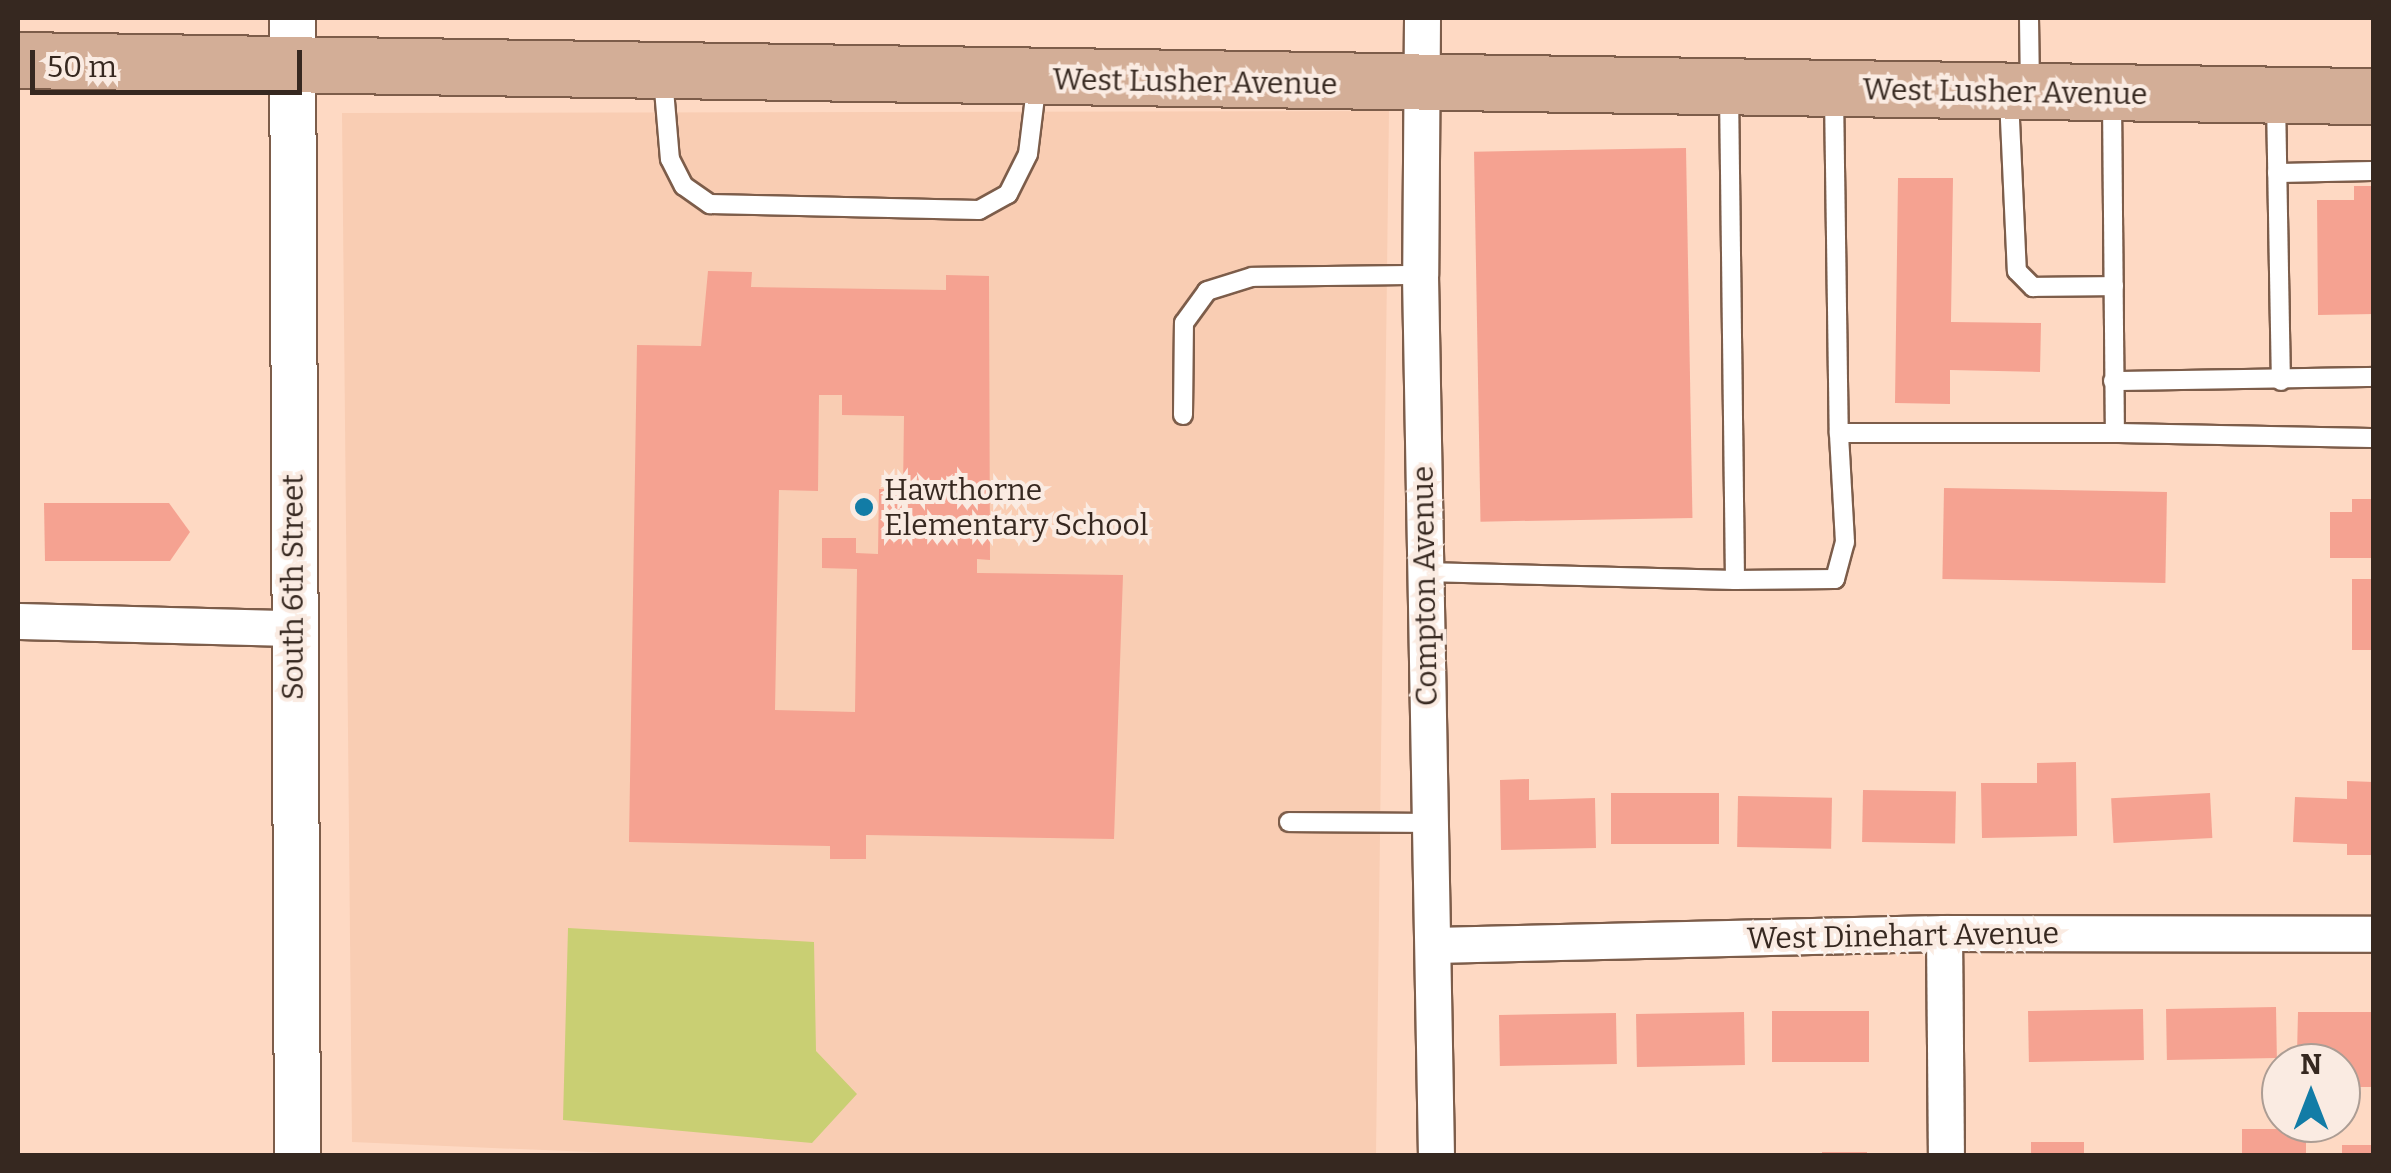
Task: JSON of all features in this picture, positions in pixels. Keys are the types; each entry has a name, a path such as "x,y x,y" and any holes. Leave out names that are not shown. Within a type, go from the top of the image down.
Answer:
{"main road":[{"name":"West Lusher Avenue","path":"18,60 292,42 662,72 1420,86 2374,96"}],"street":[{"name":"Compton Avenue","path":"1422,18 1420,275 1436,1156"},
{"name":"South 6th Street","path":"292,42 296,1156"},
{"path":"18,621 292,628"},
{"path":"1944,933 1946,1156"},
{"name":"West Dinehart Avenue","path":"1434,944 1944,933 2374,934"}],"lane":[{"path":"2029,18 2019,92 2017,272 2033,287 2114,286"},
{"path":"662,72 670,158 684,186 710,204 979,210 1008,194 1028,154 1038,79"},
{"path":"1729,89 1734,580"},
{"path":"1424,572 1835,579 1846,542 1839,433 1834,90"},
{"path":"2112,93 2115,433"},
{"path":"2276,94 2282,381"},
{"path":"2277,173 2374,171"},
{"path":"1183,415 1184,323 1207,291 1252,277 1420,275"},
{"path":"2113,381 2374,377"},
{"path":"1839,433 2374,438"},
{"path":"1289,822 1428,822"}],"shaded area":[{"name":"Hawthorne Elementary School","path":"1389,111 1376,1155 685,1156 352,1142 342,113"}],"green space":[{"path":"568,928 814,942 816,1051 857,1094 812,1143 563,1120"}],"building":[{"path":"1686,148 1692,518 1480,522 1474,152"},
{"path":"1898,178 1953,178 1951,322 2041,323 2040,372 1950,370 1950,404 1895,403"},
{"path":"2354,186 2374,186 2374,314 2318,315 2317,200 2354,200"},
{"path":"708,271 752,272 751,287 946,290 946,275 989,276 990,560 977,559 977,573 1123,575 1114,839 866,835 866,859 830,859 830,846 629,842 637,345 701,346","holes":["819,395 842,395 842,415 904,416 903,489 879,489 878,554 856,553 856,538 822,538 822,568 857,569 855,712 775,710 779,490 818,491"]},
{"path":"1944,488 2167,492 2165,583 1942,579"},
{"path":"2352,499 2374,499 2374,558 2330,558 2330,512 2352,512"},
{"path":"44,503 169,503 190,532 170,561 45,561"},
{"path":"2352,579 2374,579 2374,650 2352,650"},
{"path":"2076,762 2077,836 1982,838 1981,783 2037,783 2037,763"},
{"path":"1529,779 1529,800 1595,798 1596,848 1501,850 1500,780"},
{"path":"2347,781 2374,782 2374,855 2347,855 2347,844 2293,842 2295,797 2347,799"},
{"path":"1863,790 1956,792 1955,844 1862,842"},
{"path":"1611,793 1719,793 1719,844 1611,844"},
{"path":"2210,793 2212,838 2113,843 2111,798"},
{"path":"1738,796 1832,798 1831,849 1737,847"},
{"path":"2276,1007 2277,1043 2261,1043 2261,1058 2167,1060 2166,1009"},
{"path":"2143,1009 2144,1060 2029,1062 2028,1011"},
{"path":"1772,1011 1869,1011 1869,1062 1772,1062"},
{"path":"1744,1012 1745,1065 1637,1067 1636,1014"},
{"path":"2298,1012 2374,1012 2374,1087 2361,1087 2361,1043 2297,1043"},
{"path":"1616,1013 1617,1064 1500,1066 1499,1015"},
{"path":"2242,1129 2261,1129 2261,1143 2306,1143 2306,1156 2242,1156"},
{"path":"2031,1142 2084,1142 2084,1156 2031,1156"},
{"path":"2342,1145 2374,1145 2374,1156 2342,1156"},
{"path":"1822,1152 1867,1152 1867,1156 1822,1156"}],"place":[{"name":"Hawthorne Elementary School","path":"864,507"}]}
